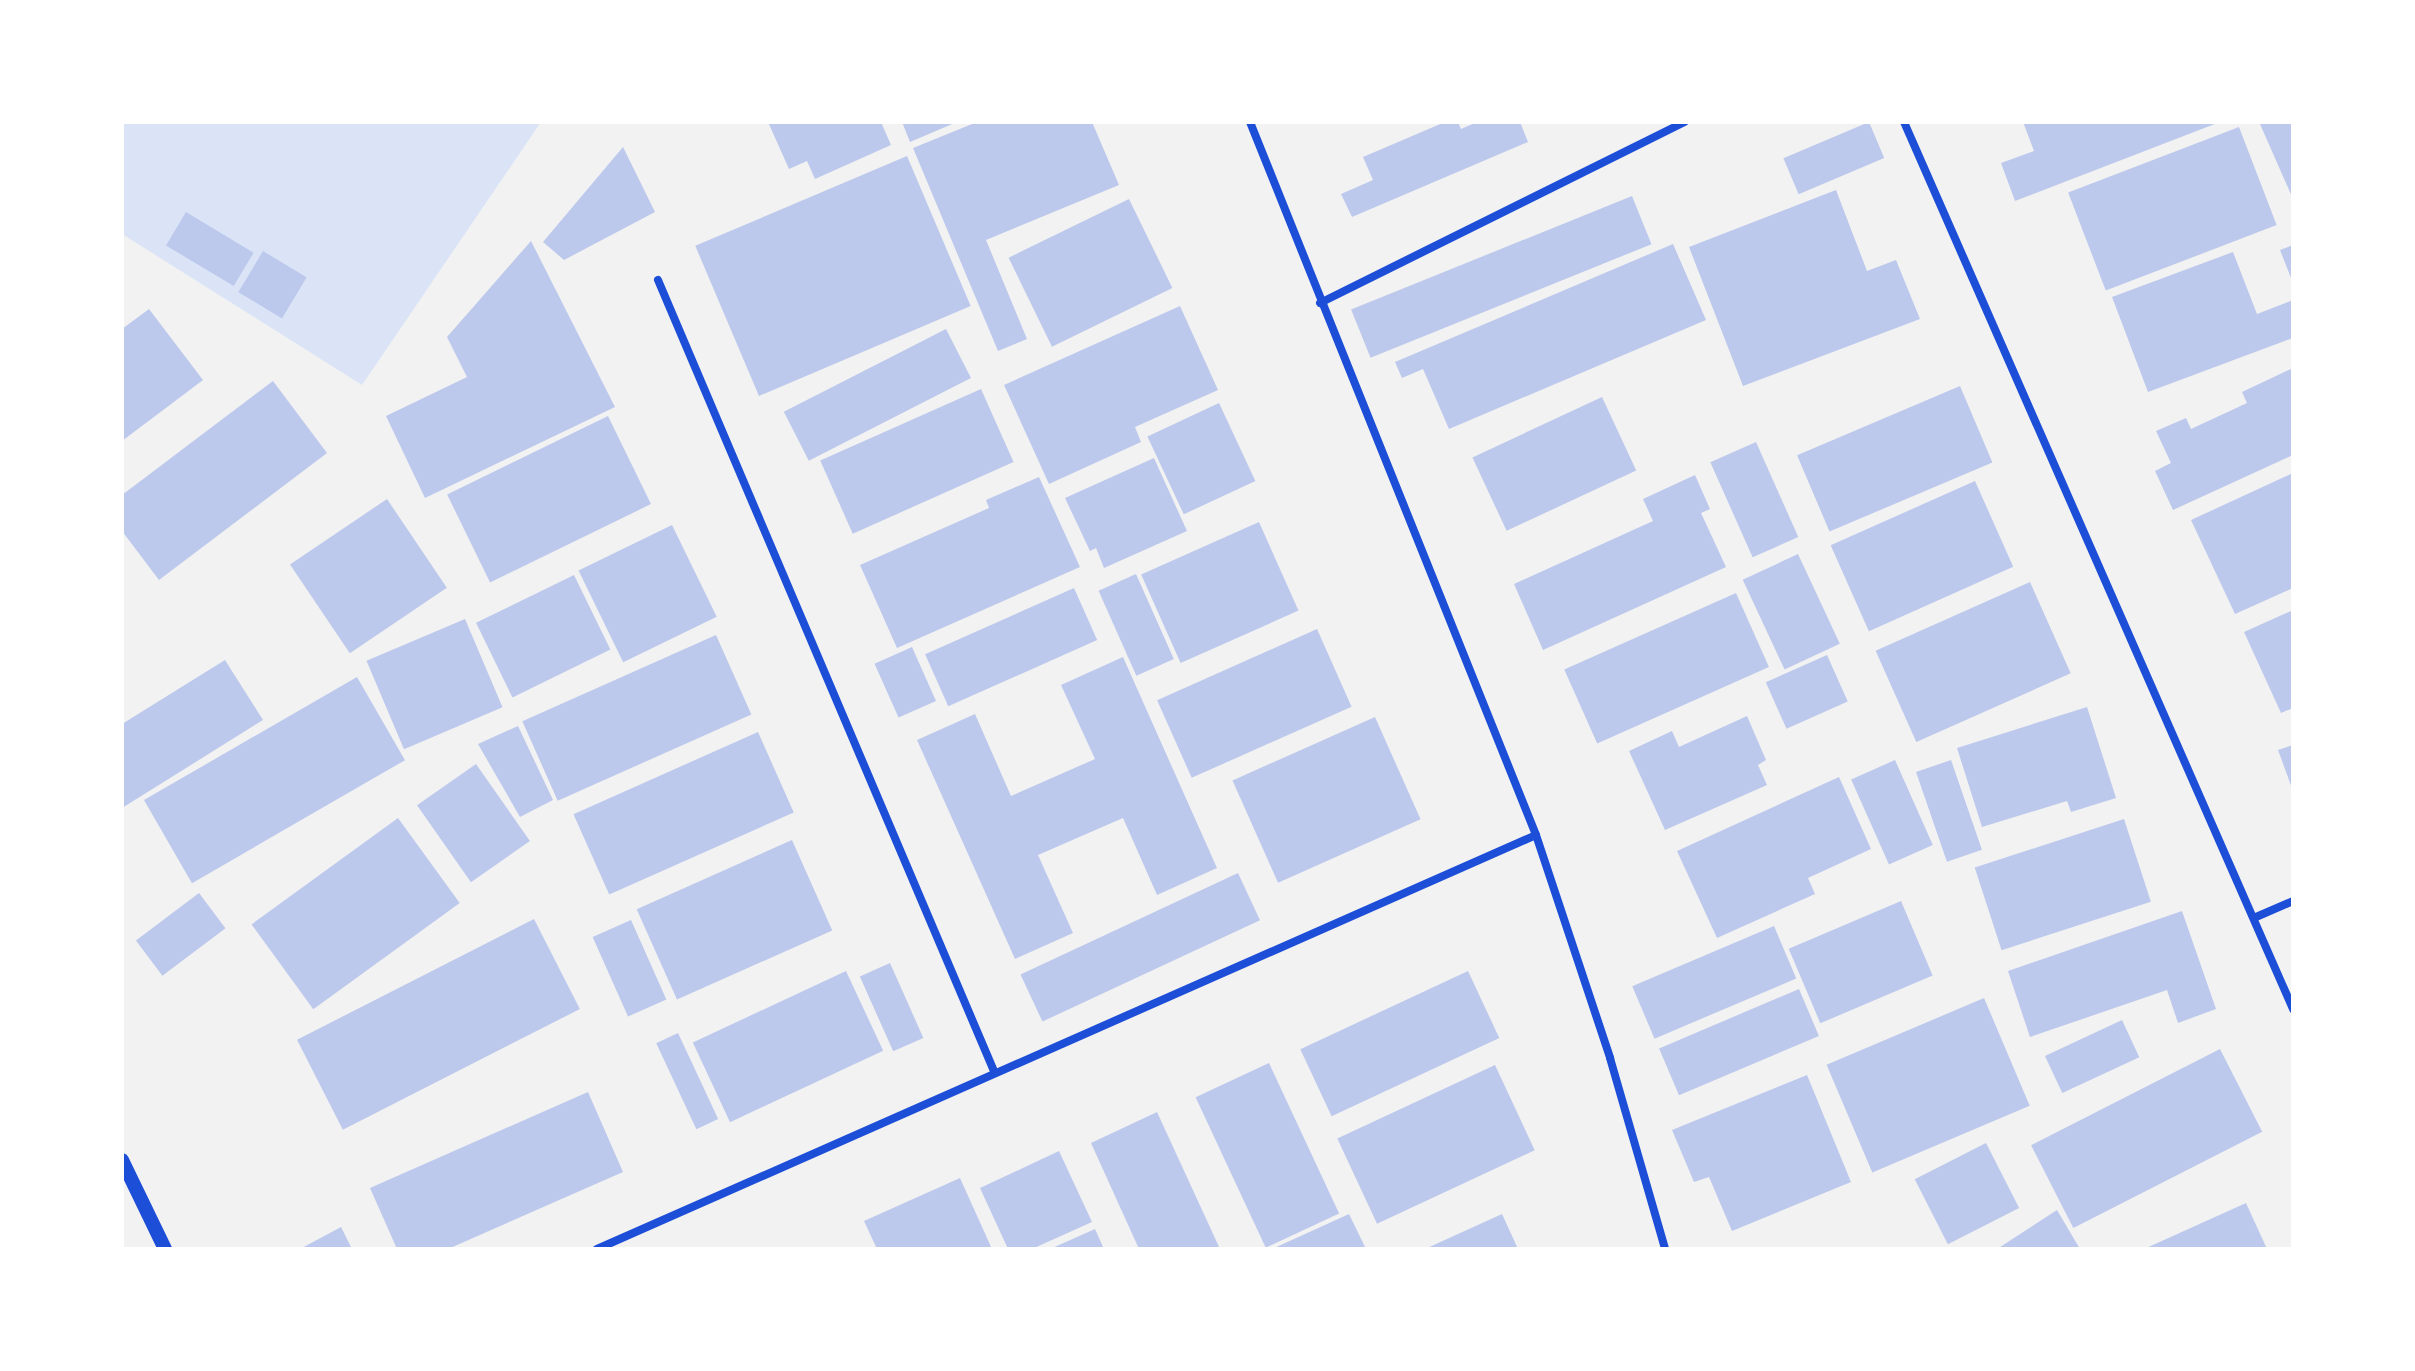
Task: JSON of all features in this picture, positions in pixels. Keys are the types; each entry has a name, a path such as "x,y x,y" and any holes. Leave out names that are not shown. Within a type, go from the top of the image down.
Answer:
{"street":[{"path":"1250,122 1320,303 1536,835 1610,1058 1665,1249"},
{"path":"1320,303 1684,122"},
{"path":"1904,122 2256,917 2293,1009"},
{"path":"658,280 994,1071"},
{"path":"597,1249 994,1071 1536,835"},
{"path":"2256,917 2293,901"},
{"path":"122,1160 165,1249"}],"shaded area":[{"path":"122,122 541,122 362,385 122,234"}],"building":[{"path":"768,122 881,122 891,145 815,179 807,161 789,169"},
{"path":"902,122 957,122 910,142"},
{"path":"977,122 1092,122 1119,185 986,240 1027,339 998,351 913,148"},
{"path":"1445,122 1458,122 1461,129 1477,122 1520,122 1528,142 1352,217 1341,194 1373,180 1363,157"},
{"path":"1869,122 1884,158 1799,194 1783,158"},
{"path":"2023,122 2220,122 2015,201 2001,163 2034,151"},
{"path":"2293,122 2293,199 2260,124"},
{"path":"2239,127 2277,225 2106,291 2068,193"},
{"path":"623,147 655,212 564,260 543,242"},
{"path":"907,156 971,306 759,396 695,246"},
{"path":"1836,190 1867,271 1896,260 1920,319 1743,386 1689,247"},
{"path":"1632,196 1651,244 1371,358 1351,310"},
{"path":"1129,199 1172,288 1052,347 1009,258"},
{"path":"186,212 254,253 234,286 166,245"},
{"path":"531,241 615,407 425,498 386,416 467,377 447,337"},
{"path":"1673,244 1706,320 1449,429 1423,369 1402,378 1395,362"},
{"path":"2293,245 2293,283 2280,250"},
{"path":"263,251 307,277 282,318 238,292"},
{"path":"2233,252 2257,314 2293,300 2293,338 2148,392 2112,297"},
{"path":"1180,306 1218,390 1135,427 1141,442 1049,484 1004,385"},
{"path":"149,309 203,380 122,441 122,329"},
{"path":"946,329 971,378 809,461 784,412"},
{"path":"2293,368 2293,455 2173,510 2155,471 2171,463 2156,431 2186,418 2191,429 2247,403 2242,392"},
{"path":"273,381 327,453 159,580 122,531 122,495"},
{"path":"1960,386 1992,462 1830,532 1797,455"},
{"path":"981,389 1014,462 853,534 820,461"},
{"path":"1602,397 1636,470 1507,531 1472,457"},
{"path":"1219,403 1255,481 1184,514 1147,436"},
{"path":"608,416 651,504 490,583 447,494"},
{"path":"1756,442 1798,537 1753,557 1710,462"},
{"path":"1154,458 1187,531 1104,568 1096,548 1090,551 1065,498"},
{"path":"2293,473 2293,588 2235,614 2191,520"},
{"path":"1695,475 1710,509 1701,513 1726,567 1543,650 1514,584 1653,521 1643,499"},
{"path":"1039,477 1080,567 897,648 860,565 989,508 986,500"},
{"path":"1975,481 2013,567 1869,631 1831,545"},
{"path":"387,499 447,588 350,653 290,564"},
{"path":"1259,522 1298,611 1181,663 1141,574"},
{"path":"672,525 717,617 623,662 579,571"},
{"path":"1798,554 1840,644 1785,670 1743,580"},
{"path":"1136,574 1174,659 1136,676 1099,591"},
{"path":"574,575 610,650 512,697 476,623"},
{"path":"2030,582 2071,673 1916,742 1876,651"},
{"path":"1074,588 1097,640 948,706 925,654"},
{"path":"1736,593 1769,667 1597,743 1564,669"},
{"path":"2293,610 2293,708 2281,713 2244,632"},
{"path":"465,619 503,707 404,749 367,661"},
{"path":"1317,629 1352,707 1192,778 1157,700"},
{"path":"716,635 751,714 558,801 522,721"},
{"path":"912,647 936,701 899,718 875,664"},
{"path":"1827,655 1848,702 1787,729 1766,682"},
{"path":"1123,657 1217,868 1157,895 1123,818 1038,855 1073,933 1015,959 917,740 975,714 1011,796 1095,759 1061,685"},
{"path":"225,660 263,720 122,808 122,724"},
{"path":"357,677 405,760 192,883 144,800"},
{"path":"2087,707 2116,798 2071,812 2067,801 1982,827 1957,748"},
{"path":"1747,716 1766,760 1758,765 1767,785 1665,830 1629,751 1672,731 1679,747"},
{"path":"1375,717 1421,819 1278,883 1232,780"},
{"path":"518,726 553,800 520,817 478,744"},
{"path":"758,732 794,812 609,895 573,814"},
{"path":"2293,745 2293,791 2278,750"},
{"path":"1895,760 1933,845 1889,864 1851,780"},
{"path":"1951,760 1982,850 1947,862 1916,772"},
{"path":"476,764 530,841 471,882 417,805"},
{"path":"1839,777 1871,849 1808,878 1815,894 1717,938 1677,851"},
{"path":"398,818 460,903 313,1009 252,924"},
{"path":"2124,819 2151,902 2002,950 1975,868"},
{"path":"792,840 832,930 677,1000 637,909"},
{"path":"1238,873 1260,920 1042,1022 1020,974"},
{"path":"199,893 225,928 162,976 136,941"},
{"path":"1901,901 1933,976 1820,1023 1789,949"},
{"path":"2182,911 2216,1009 2178,1023 2167,990 2030,1037 2008,971"},
{"path":"534,919 580,1009 343,1130 297,1040"},
{"path":"631,920 666,999 628,1017 593,937"},
{"path":"1774,926 1796,978 1655,1039 1632,986"},
{"path":"890,963 923,1038 893,1051 860,976"},
{"path":"846,971 883,1051 730,1122 693,1042"},
{"path":"1468,971 1499,1038 1332,1116 1300,1049"},
{"path":"1799,989 1819,1036 1679,1095 1659,1048"},
{"path":"1984,998 2030,1106 1872,1173 1827,1065"},
{"path":"2122,1020 2139,1057 2062,1093 2045,1056"},
{"path":"678,1033 718,1119 696,1129 656,1043"},
{"path":"2220,1049 2262,1132 2073,1228 2031,1145"},
{"path":"1269,1063 1339,1213 1266,1248 1196,1097"},
{"path":"1495,1065 1535,1150 1377,1224 1337,1139"},
{"path":"1807,1075 1851,1182 1732,1231 1709,1177 1694,1182 1672,1130"},
{"path":"588,1092 623,1172 448,1249 397,1249 370,1188"},
{"path":"1157,1112 1220,1249 1139,1249 1091,1143"},
{"path":"1986,1143 2019,1208 1948,1244 1915,1179"},
{"path":"1059,1151 1092,1222 1032,1249 1008,1249 980,1188"},
{"path":"960,1178 992,1249 877,1249 864,1221"},
{"path":"2246,1203 2267,1249 2144,1249"},
{"path":"2057,1210 2080,1249 1997,1249"},
{"path":"1349,1214 1366,1249 1272,1249"},
{"path":"1502,1214 1518,1249 1425,1249"},
{"path":"341,1227 352,1249 300,1249"},
{"path":"1095,1229 1104,1249 1050,1249"}]}
